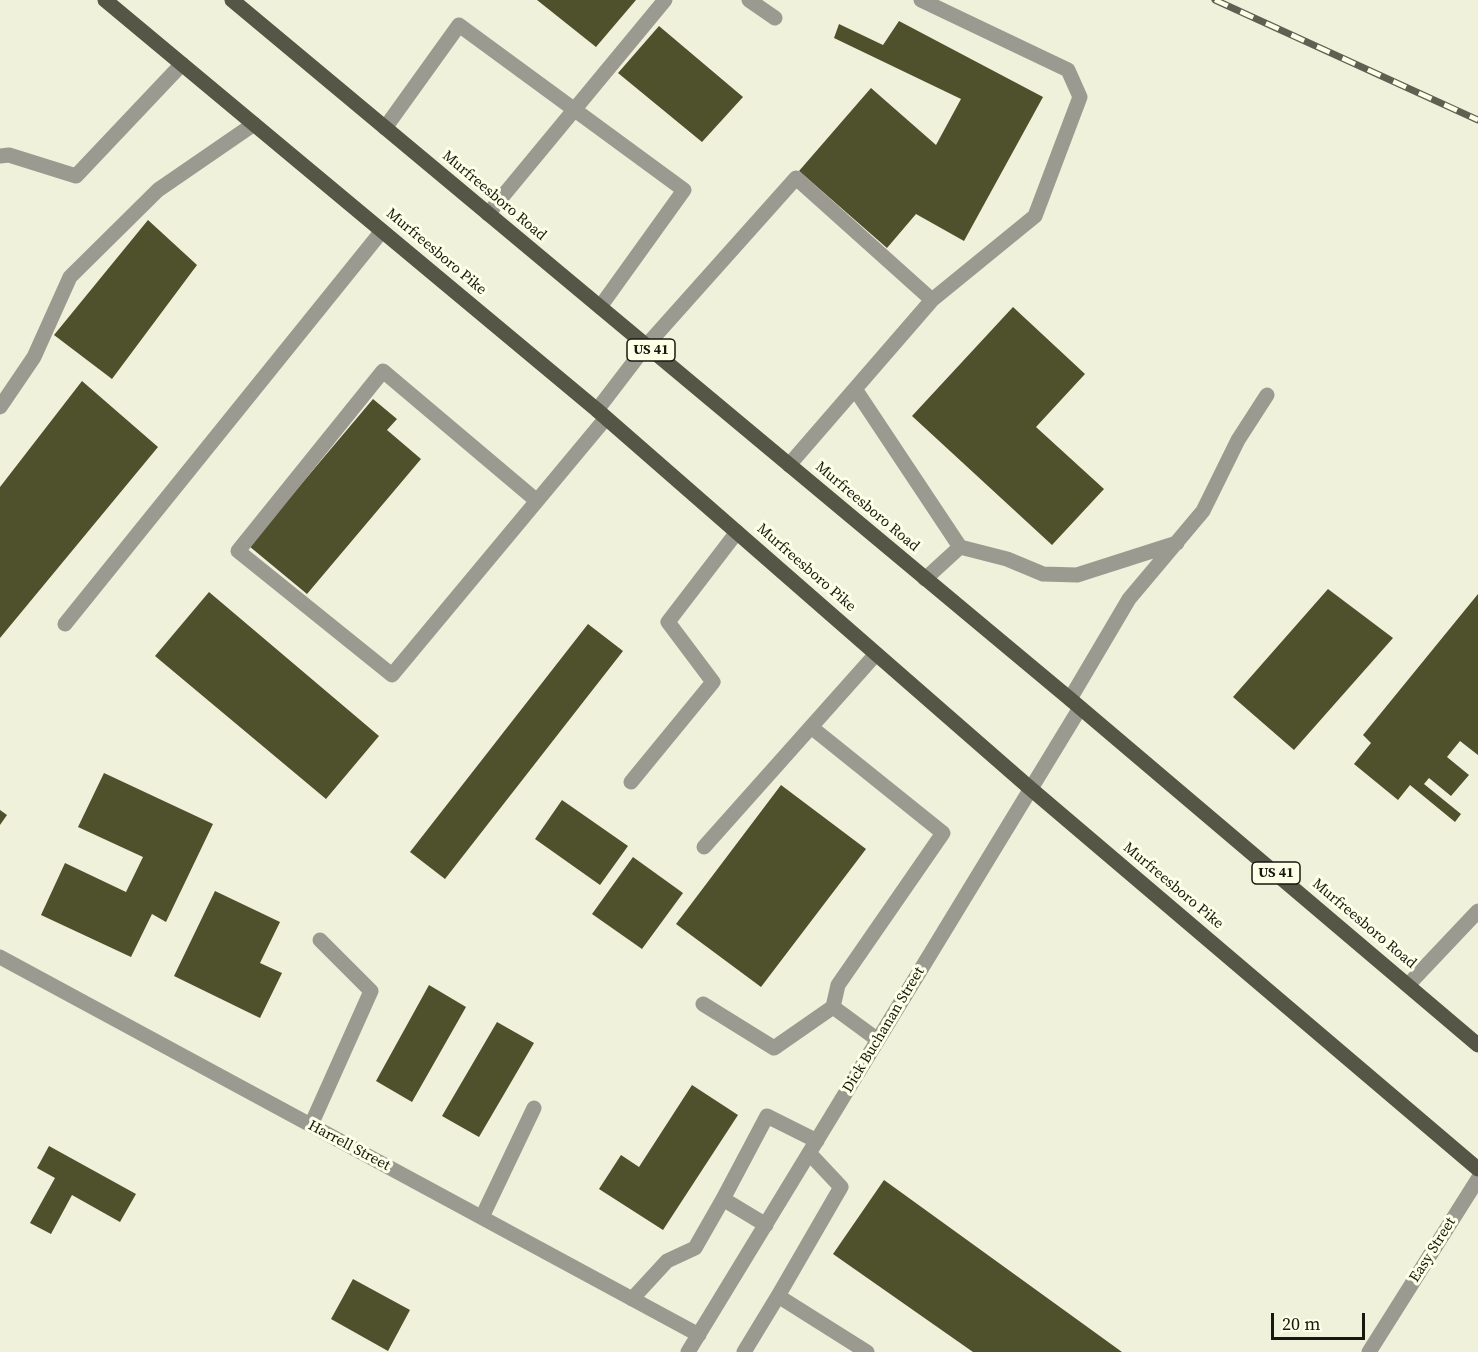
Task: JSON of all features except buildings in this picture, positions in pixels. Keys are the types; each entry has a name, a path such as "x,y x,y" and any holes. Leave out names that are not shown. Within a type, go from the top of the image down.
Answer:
{"main road":[{"name":"Murfreesboro Pike","path":"105,0 602,414 1031,789 1478,1169"},
{"name":"Murfreesboro Road","path":"232,0 1478,1044"}],"street":[{"path":"488,214 665,0"},
{"path":"749,0 775,18"},
{"path":"789,465 932,300 1035,216 1080,97 1068,70 921,0"},
{"path":"385,128 459,25 684,190 600,307"},
{"path":"0,156 9,155 76,176 182,64"},
{"path":"0,407 34,357 70,277 158,190 254,124"},
{"path":"537,501 383,371 238,551 392,675 537,501 602,414 646,346 796,178 932,300"},
{"path":"65,624 382,231"},
{"path":"855,389 960,547 1007,559 1043,574 1077,575 1177,543"},
{"name":"Dick Buchanan Street","path":"688,1352 1031,789 1129,599 1203,512 1238,440 1267,395"},
{"path":"631,782 713,682 668,622 737,532"},
{"path":"925,579 960,547"},
{"path":"704,847 876,654"},
{"path":"704,1004 774,1047 833,1007 838,986 943,833 811,727"},
{"path":"1408,985 1478,911"},
{"path":"311,1125 371,991 320,940"},
{"name":"Harrell Street","path":"0,957 699,1335"},
{"path":"833,1007 878,1040"},
{"path":"482,1217 534,1108"},
{"path":"632,1299 667,1261 695,1248 767,1116 813,1147 842,1187 744,1352"},
{"name":"Easy Street","path":"1369,1352 1478,1179"},
{"path":"723,1199 766,1225"},
{"path":"778,1296 867,1352"}],"railway":[{"path":"1215,0 1478,120"}]}
